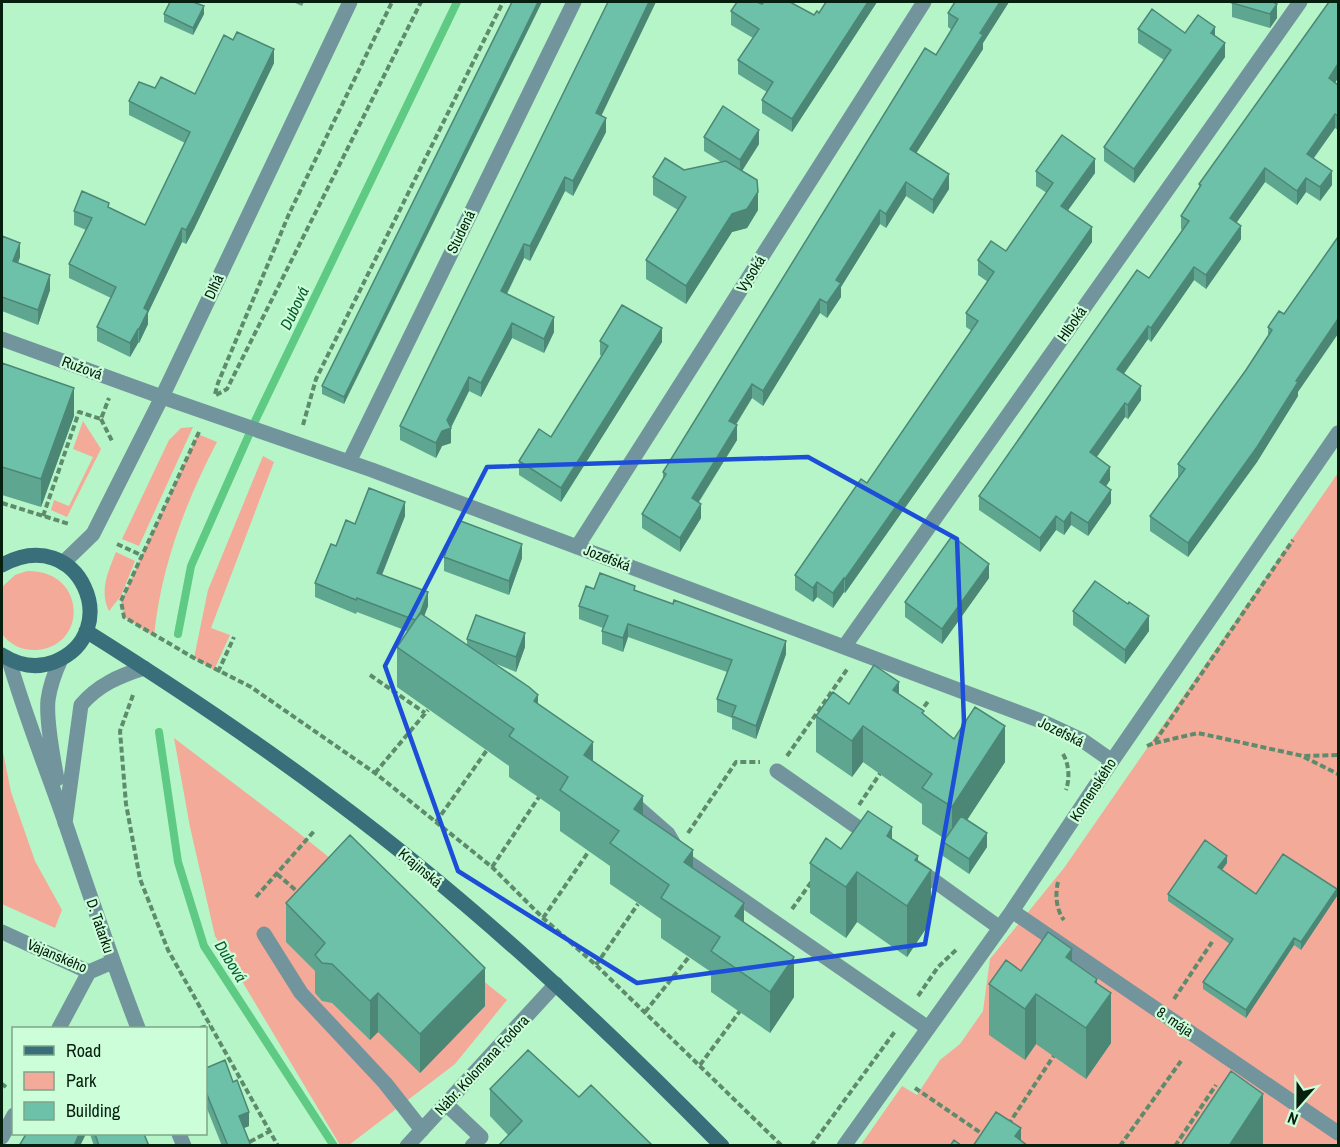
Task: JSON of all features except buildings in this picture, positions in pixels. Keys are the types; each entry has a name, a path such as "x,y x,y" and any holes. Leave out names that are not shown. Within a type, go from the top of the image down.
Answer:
{"main road":[{"path":"2,565 21,556 32,555 43,555 63,563 78,576 87,593 90,612 86,631 80,643 61,659 35,666 22,664 5,657"},
{"name":"Krajinská","path":"86,631 266,751 338,803 414,863 556,984 722,1146"}],"street":[{"name":"Dlhá","path":"63,563 93,534 162,398 350,2"},
{"name":"Studená","path":"349,462 574,2"},
{"name":"Vysoká","path":"578,547 924,2"},
{"name":"Hlboká","path":"843,647 1300,2"},
{"name":"Ružová","path":"2,339 162,398"},
{"name":"Jozefská","path":"162,398 349,462 1041,721 1082,741 1112,761"},
{"name":"Komenského","path":"844,1146 1012,911 1112,761 1338,433"},
{"name":"D. Tatarku","path":"5,657 112,962 137,1027"},
{"name":"D. Tatarku","path":"61,659 52,681 48,701 53,756 65,823"},
{"path":"65,823 81,705 92,692 117,676 144,668"},
{"path":"777,771 1000,928"},
{"path":"617,790 668,834 682,858 928,1028"},
{"name":"8. mája","path":"1012,911 1338,1133"},
{"name":"Vajanského","path":"2,932 89,972 112,962"},
{"path":"264,934 301,993 386,1083 422,1130"},
{"path":"60,1027 89,972"},
{"name":"Nábr. Kolomana Fodora","path":"408,1146 556,984"},
{"path":"446,1104 481,1137 472,1146"},
{"path":"2,1137 12,1119"}],"path":[{"path":"392,2 288,214 218,383 215,396 227,389 421,2"},
{"path":"303,429 316,379 503,2"},
{"path":"110,396 101,419 112,443"},
{"path":"68,408 101,419"},
{"path":"43,516 79,412"},
{"path":"201,428 121,601 124,617 219,672 251,687 375,773 492,867 781,1145 785,1146"},
{"path":"2,503 69,524"},
{"path":"27,511 30,503"},
{"path":"1154,743 1299,530"},
{"path":"117,544 143,556"},
{"path":"219,672 234,638"},
{"path":"677,849 736,762 758,760 777,771 851,664"},
{"path":"370,675 427,712 375,773"},
{"path":"916,719 933,695"},
{"path":"130,699 120,731 121,758 126,804 140,879 168,950 278,1146"},
{"path":"1145,747 1198,733 1303,756 1338,755"},
{"path":"436,822 487,750"},
{"path":"1303,756 1338,774"},
{"path":"849,821 885,766"},
{"path":"492,867 539,797"},
{"path":"256,897 315,830"},
{"path":"543,918 589,851"},
{"path":"1060,871 1056,892 1060,915 1068,924"},
{"path":"277,873 307,900"},
{"path":"780,926 813,880"},
{"path":"596,965 638,904"},
{"path":"1183,1006 1173,1000 1212,942"},
{"path":"645,1012 689,957"},
{"path":"700,1065 740,1011"},
{"path":"1002,1134 1058,1049"},
{"path":"1120,1146 1181,1061"},
{"path":"2,1084 6,1087"},
{"path":"1175,1146 1216,1085"},
{"path":"915,1088 987,1137"},
{"path":"242,1146 270,1131"},
{"path":"1182,1136 1189,1141"}],"highlighted area":[{"path":"808,457 957,539 964,722 925,944 637,983 458,871 385,666 487,467"}],"green space":[{"path":"83,421 101,449 67,517 51,510 54,500 69,506 93,457 73,449"},
{"path":"193,427 139,546 122,539 169,440 181,428"},
{"path":"198,434 217,442 205,465 176,536 162,585 154,636 124,617 121,601"},
{"path":"263,456 274,462 211,628 230,635 214,670 194,658 208,590"},
{"path":"1338,473 1338,1145 860,1146 902,1086 917,1095 940,1060 960,1044 983,1011 990,959 1064,868"},
{"path":"116,552 135,561 121,596 109,611 105,589"},
{"path":"27,571 47,574 61,582 70,595 74,609 72,623 65,636 54,645 37,650 17,646 2,634 2,587 15,575"},
{"path":"174,738 295,830 507,1000 455,1064 349,1145 340,1145 215,936 190,827"},
{"path":"2,747 11,792 35,861 62,910 55,928 2,904"}],"waterway":[{"name":"Dubová","path":"178,634 191,566 255,421 457,2"},
{"name":"Dubová","path":"159,732 178,862 204,946 334,1146"}]}
